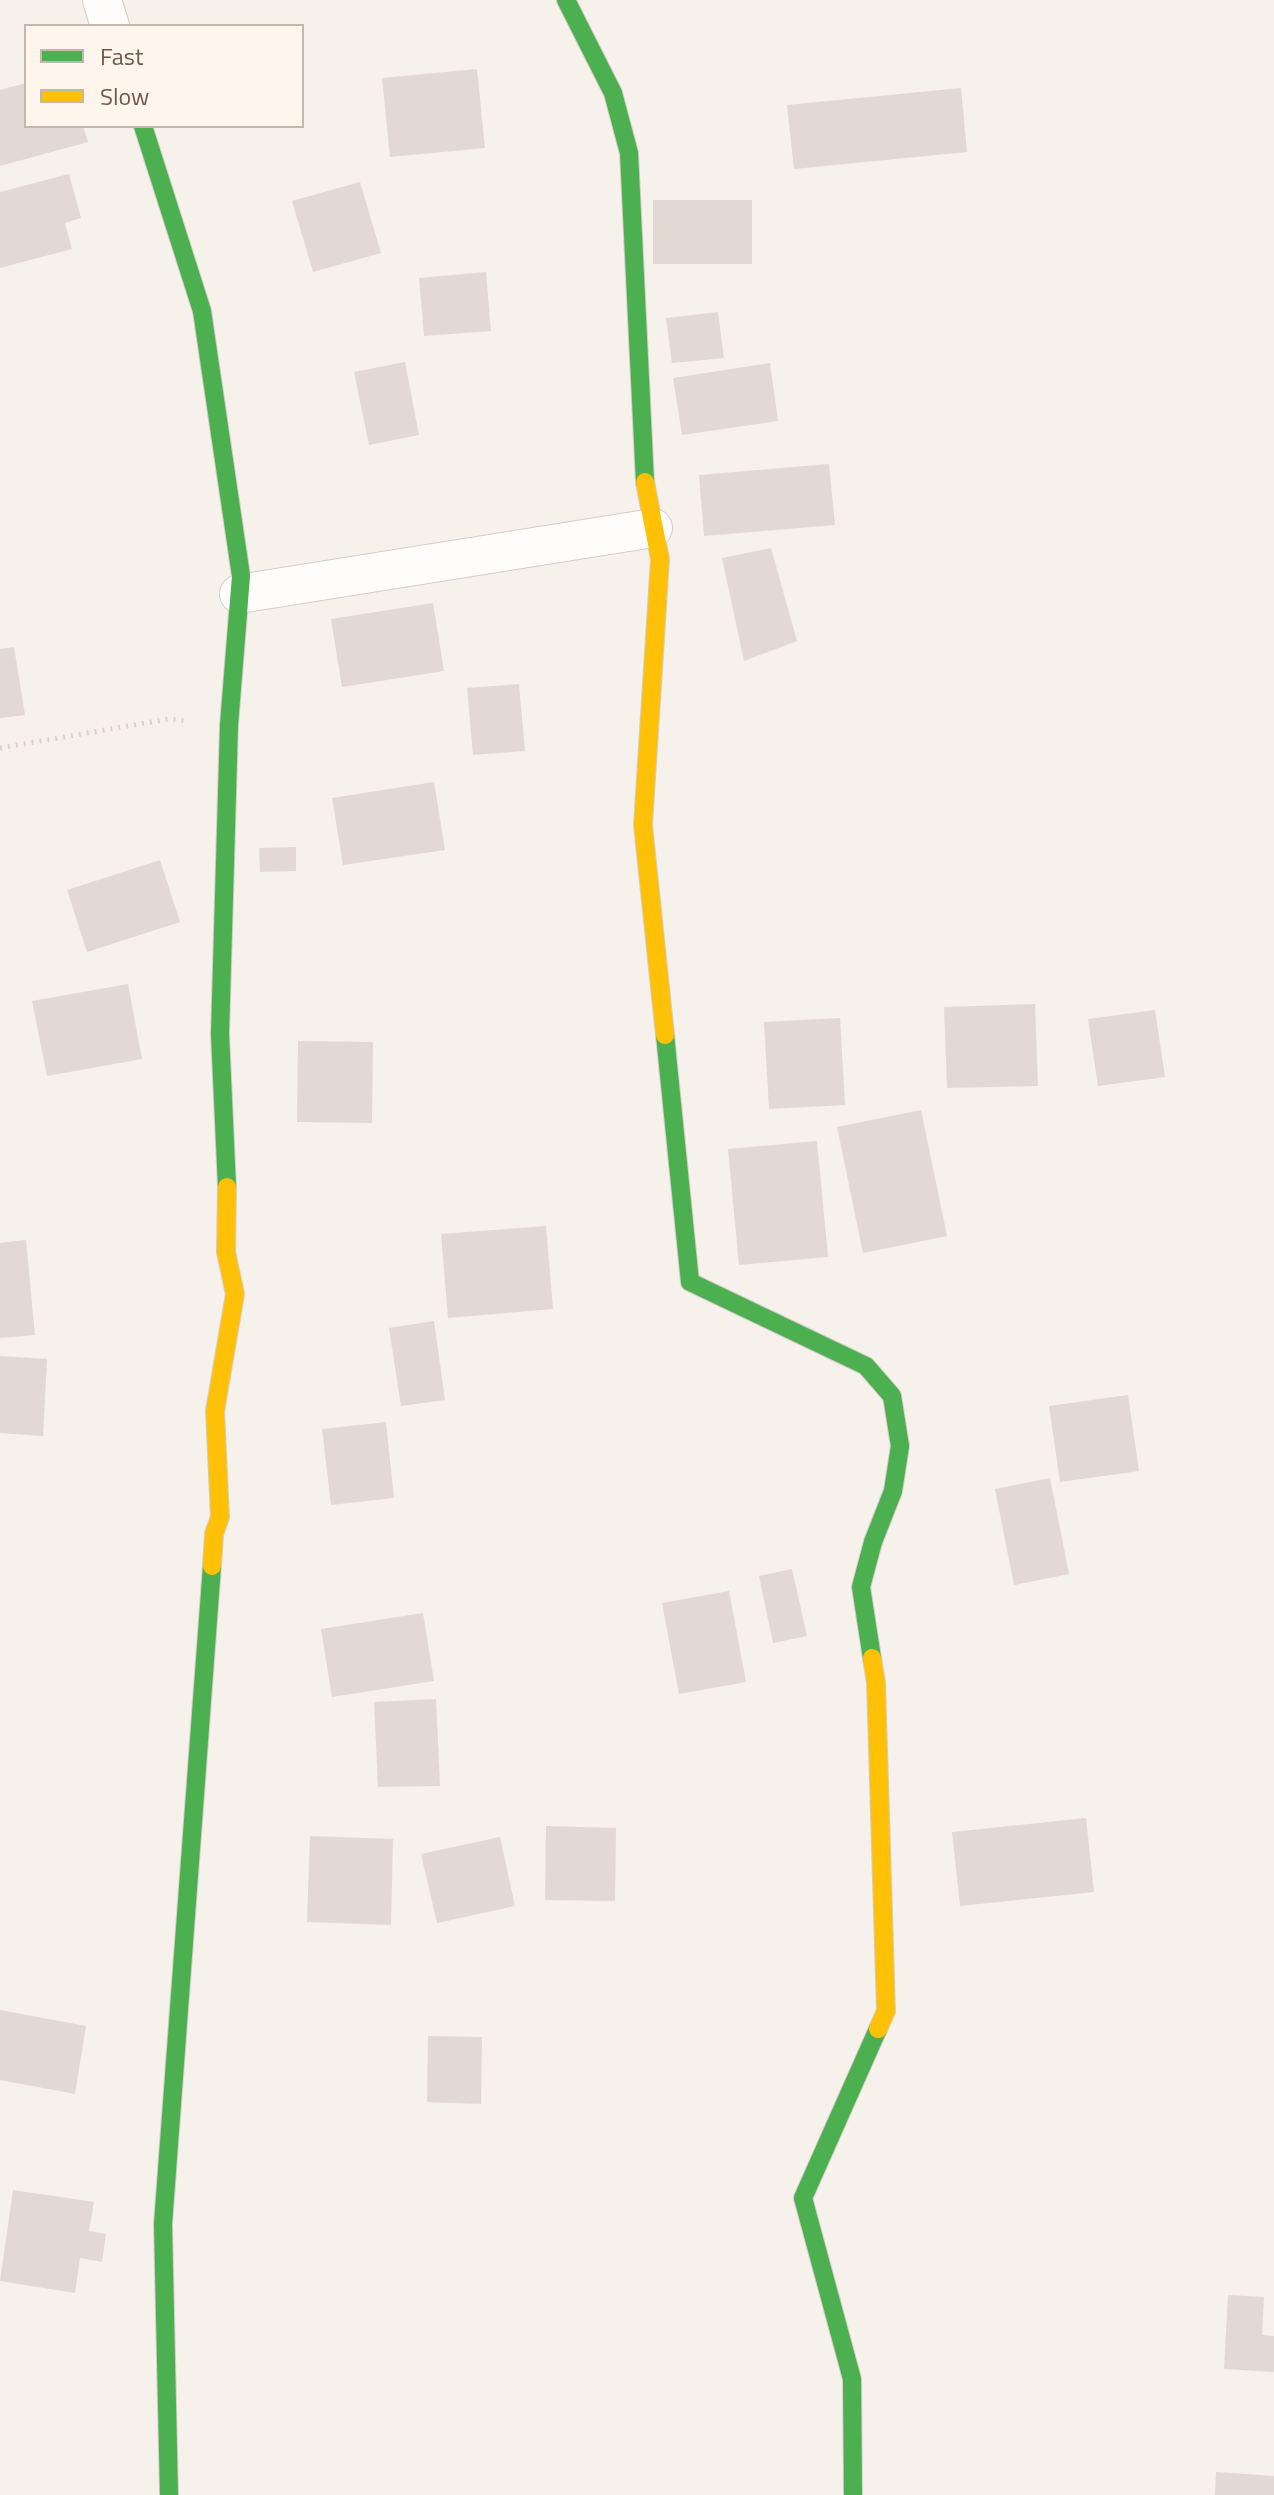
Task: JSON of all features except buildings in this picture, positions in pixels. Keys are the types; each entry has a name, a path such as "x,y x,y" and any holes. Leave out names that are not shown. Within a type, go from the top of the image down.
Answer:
{"street":[{"path":"102,0 109,24"},
{"path":"566,0 613,93 629,153 646,500 660,559 643,825 690,1282 866,1366 892,1396 900,1446 893,1491 873,1542 861,1587 876,1683 886,2011 803,2198 852,2379 853,2495"},
{"path":"144,128 202,311 241,576 229,725 220,1034 229,1221 226,1252 235,1294 215,1411 220,1517 214,1534 163,2224 169,2495"},
{"path":"239,594 653,528"}],"path":[{"path":"0,748 169,719 229,725"}],"traffic: fast":[{"path":"566,0 613,93 629,153 645,482"},
{"path":"144,128 202,311 241,576 229,725 220,1034 227,1187"},
{"path":"665,1035 690,1282 866,1366 892,1396 900,1446 893,1491 873,1542 861,1587 872,1658"},
{"path":"169,2495 163,2224 212,1566"},
{"path":"853,2495 852,2379 803,2198 878,2029"}],"traffic: slow":[{"path":"645,482 660,559 643,825 665,1035"},
{"path":"212,1566 214,1534 220,1517 215,1411 235,1294 226,1252 227,1187"},
{"path":"872,1658 876,1683 886,2011 878,2029"}]}
